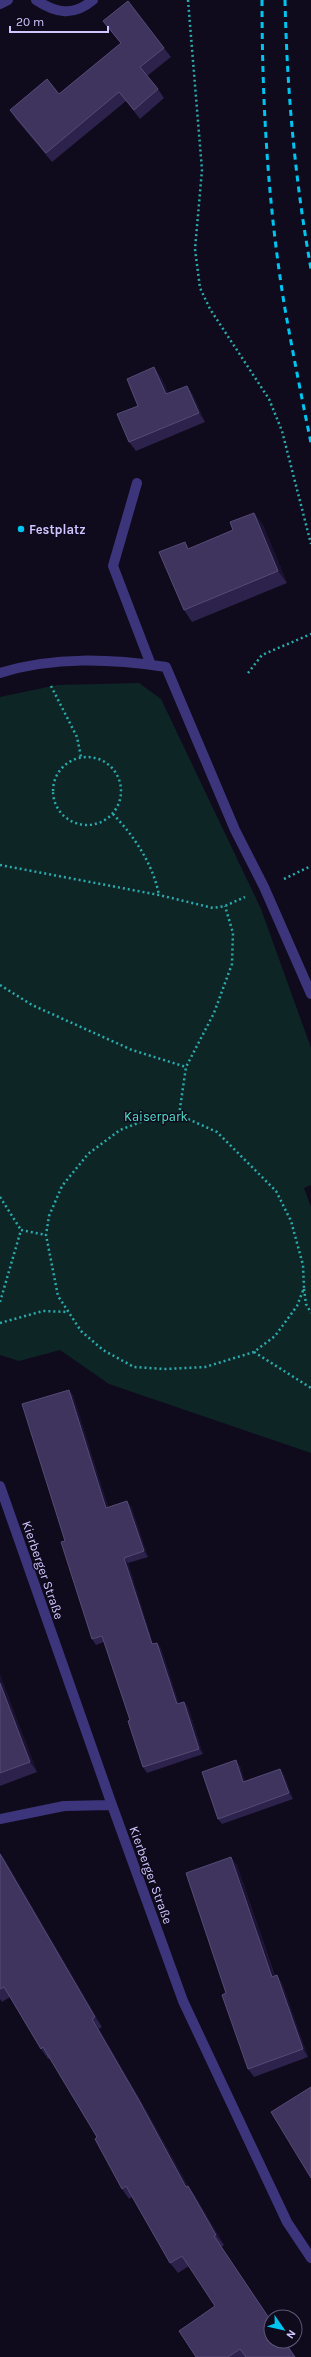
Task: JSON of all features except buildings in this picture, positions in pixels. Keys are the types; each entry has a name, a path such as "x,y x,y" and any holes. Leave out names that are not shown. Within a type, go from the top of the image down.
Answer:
{"street":[{"path":"0,4 8,0"},
{"path":"36,0 52,10 64,13 88,4 93,0"},
{"path":"137,483 113,566 151,664"},
{"path":"0,673 55,661 134,661 166,667 179,693 235,830 264,887 311,994"},
{"name":"Kierberger Straße","path":"0,1486 112,1805 183,2001 287,2222 311,2258"},
{"path":"0,1819 64,1806 112,1805"}],"path":[{"path":"188,0 202,170 195,249 200,288 210,309 268,399 282,431 311,544"},
{"path":"248,673 262,655 311,634"},
{"path":"50,685 77,737 81,757"},
{"path":"91,756 110,765 117,774 121,784 119,805 113,814 98,823 80,825 69,821 60,813 54,803 52,791 54,779 60,769 69,761 81,757 91,756"},
{"path":"113,814 130,832 156,880 159,895"},
{"path":"0,865 159,895 213,908 225,906 233,933 232,964 214,1013 186,1067 179,1115"},
{"path":"307,868 311,866"},
{"path":"0,986 32,1005 132,1050 186,1067"},
{"path":"304,1288 297,1306 274,1336 254,1352 205,1366 164,1369 134,1367 103,1350 81,1330 58,1296 46,1235 49,1216 62,1186 88,1154 120,1130 156,1116 179,1115 217,1132 276,1192 291,1221 303,1265 306,1304 311,1313"},
{"path":"0,1197 21,1230 46,1235"},
{"path":"0,1302 21,1230"},
{"path":"0,1323 43,1311 68,1312"},
{"path":"254,1352 311,1388"}],"green space":[{"name":"Kaiserpark","path":"139,683 161,699 261,909 311,1048 311,1185 304,1188 311,1207 311,1453 109,1384 60,1350 19,1361 0,1355 0,697 57,685"}],"railway":[{"path":"262,0 263,77 267,155 274,232 285,309 311,443"},
{"path":"285,0 290,102 296,169 311,269"}],"place":[{"name":"Festplatz","path":"21,529"}]}
